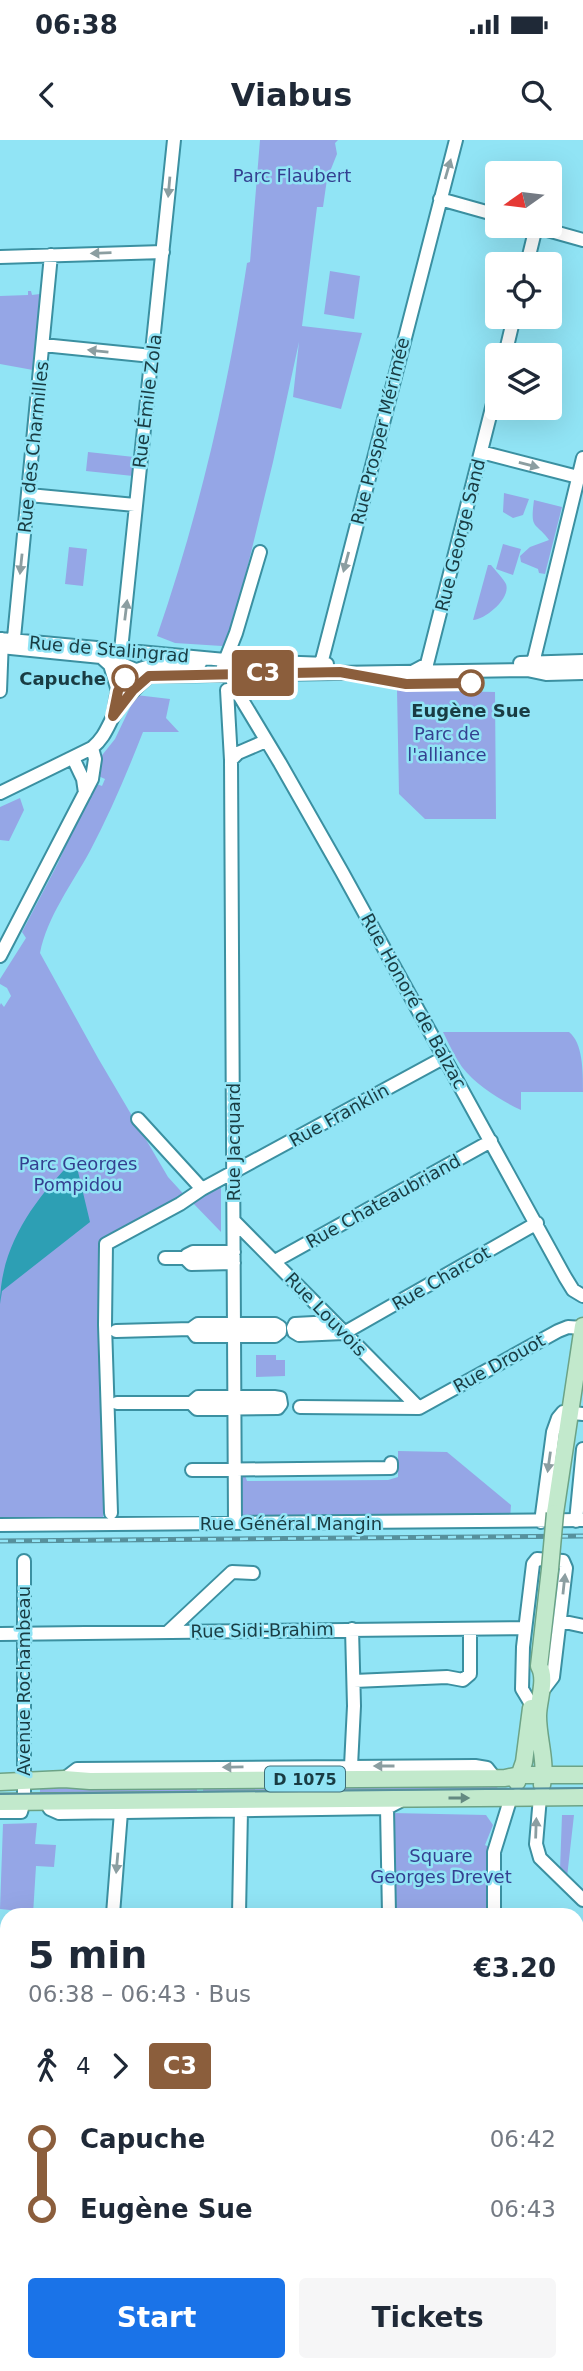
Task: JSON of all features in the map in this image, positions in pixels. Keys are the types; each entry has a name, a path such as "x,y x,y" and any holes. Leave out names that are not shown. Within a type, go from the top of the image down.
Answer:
{"main road":[{"path":"540,1797 544,1774 534,1668 539,1666 555,1513 577,1413 583,1327"},
{"path":"511,1797 526,1754 536,1699"},
{"name":"D 1075","path":"0,1782 64,1779 104,1781 583,1774"},
{"name":"D 1075","path":"0,1801 583,1797"}],"street":[{"name":"Rue Émile Zola","path":"111,656 135,505 174,140"},
{"name":"Rue Prosper Mérimée","path":"321,664 456,140"},
{"path":"440,199 485,212"},
{"path":"562,234 583,240"},
{"path":"0,257 163,252"},
{"name":"Rue des Charmilles","path":"0,691 29,495 43,345 55,255"},
{"path":"43,345 152,356"},
{"name":"Rue George Sand","path":"427,664 489,420"},
{"path":"481,452 578,477"},
{"path":"530,667 583,458"},
{"path":"29,495 135,505"},
{"path":"224,674 225,660 236,633 260,552"},
{"name":"Rue de Stalingrad","path":"5,643 111,656 149,676 410,672 530,667 583,661"},
{"name":"Rue de Stalingrad","path":"5,643 111,656 321,664 530,667 546,674 583,673"},
{"name":"Rue de Stalingrad","path":"111,656 110,665 118,691"},
{"path":"0,793 73,758 103,739 113,716 118,691 125,678 135,671 159,665 225,660"},
{"path":"410,672 427,664"},
{"name":"Rue Honoré de Balzac","path":"224,674 227,690 244,705"},
{"name":"Rue Honoré de Balzac","path":"224,674 266,741 573,1290 583,1296"},
{"path":"113,716 133,690 149,676"},
{"name":"Rue Jacquard","path":"227,690 231,760 234,1523"},
{"path":"231,760 238,753 266,741"},
{"path":"0,956 85,793 94,772 92,748"},
{"path":"73,758 83,779 85,793"},
{"name":"Rue Franklin","path":"111,1513 105,1325 106,1244 444,1057"},
{"path":"138,1119 202,1189"},
{"name":"Rue Chateaubriand","path":"275,1261 491,1141"},
{"name":"Rue Louvois","path":"234,1221 419,1408"},
{"name":"Rue Charcot","path":"344,1333 537,1223"},
{"path":"165,1258 187,1258 187,1255 193,1252 234,1258"},
{"path":"333,1322 295,1324 293,1332 299,1335 344,1333"},
{"name":"Rue Drouot","path":"419,1408 558,1331 568,1327 583,1327"},
{"path":"116,1331 191,1329 196,1336 233,1330"},
{"path":"117,1403 191,1403 197,1409 234,1403"},
{"path":"300,1406 419,1408"},
{"path":"541,1522 554,1432 560,1415 577,1413"},
{"path":"580,1521 583,1449"},
{"path":"192,1470 391,1468 391,1463"},
{"name":"Rue Général Mangin","path":"0,1525 580,1521"},
{"path":"537,1559 565,1563 560,1621 553,1676 536,1699 522,1689 524,1628 533,1564 537,1559"},
{"name":"Avenue Rochambeau","path":"23,1561 24,1801"},
{"path":"168,1632 232,1572 253,1573"},
{"path":"560,1621 583,1626"},
{"name":"Rue Sidi-Brahim","path":"0,1634 524,1628"},
{"path":"351,1766 354,1681 352,1629"},
{"path":"354,1681 447,1678 463,1680 470,1674 470,1629"},
{"path":"64,1779 77,1769 351,1766 475,1766 487,1768 494,1777"},
{"path":"45,1801 50,1809 59,1813 387,1808 407,1797"},
{"path":"494,1908 494,1852 511,1797"},
{"path":"540,1797 536,1844 540,1858 583,1900"},
{"path":"0,1812 21,1812 24,1801"},
{"path":"387,1808 390,1908"},
{"path":"239,1908 241,1810"},
{"path":"113,1908 121,1812"}],"green space":[{"name":"Parc Flaubert","path":"260,140 338,140 335,143 337,154 327,179 323,207 317,207 302,326 362,333 341,409 293,397 299,342 229,643 222,646 175,643 157,636 199,498 231,358 247,263 250,262"},
{"path":"330,271 360,276 354,319 324,314"},
{"path":"28,291 31,291 32,295 40,294 33,370 0,364 0,296 28,295"},
{"path":"88,452 134,457 133,476 86,471"},
{"path":"504,493 529,499 523,515 513,518 503,512"},
{"path":"534,500 562,507 545,574 521,562 520,556 530,547 549,540 533,521"},
{"path":"503,544 521,549 513,575 496,569"},
{"path":"69,547 87,549 83,586 65,584"},
{"path":"488,565 503,579 507,590 496,607 473,620"},
{"name":"Parc de l'alliance","path":"397,690 495,692 496,819 425,819 399,794"},
{"name":"Parc Georges Pompidou","path":"136,695 170,699 166,718 179,732 143,732 90,851 54,914 40,953 168,1177 189,1200 109,1245 103,1520 0,1520 0,1005 1,1003 4,1007 11,996 7,988 0,984 0,979 26,938 22,932 58,863 94,783 102,786 105,779 96,775 99,759 115,739"},
{"path":"20,798 24,810 9,841 0,840 0,807"},
{"path":"443,1032 569,1032 580,1050 583,1092 521,1092 521,1110 489,1092 468,1074"},
{"path":"221,1183 221,1232 190,1200"},
{"path":"256,1355 276,1355 276,1360 285,1360 285,1376 256,1377"},
{"path":"398,1451 447,1452 511,1505 510,1519 238,1519 238,1479 245,1475 247,1481 388,1480 398,1477"},
{"path":"499,1782 496,1792 329,1793 329,1784"},
{"path":"323,1784 323,1793 203,1794 203,1785"},
{"path":"197,1785 197,1794 40,1797 40,1787"},
{"name":"Square Georges Drevet","path":"392,1813 486,1815 493,1825 485,1845 489,1847 489,1908 394,1908"},
{"path":"562,1815 574,1815 567,1877 560,1870"},
{"path":"37,1823 35,1844 56,1845 54,1867 36,1866 33,1908 0,1908 3,1824"}],"shaded area":[{"path":"75,1159 90,1222 2,1291 0,1304 6,1262 22,1224 46,1190"}],"tram line":[{"path":"0,1794 583,1788"}],"railway":[{"path":"0,1541 583,1536"}],"bus line":[{"name":"C3","path":"125,678 119,687 113,716 133,690 149,676 340,672 406,684 471,683"}],"place":[{"name":"Capuche","path":"125,678"},
{"name":"Eugène Sue","path":"471,683"}]}
